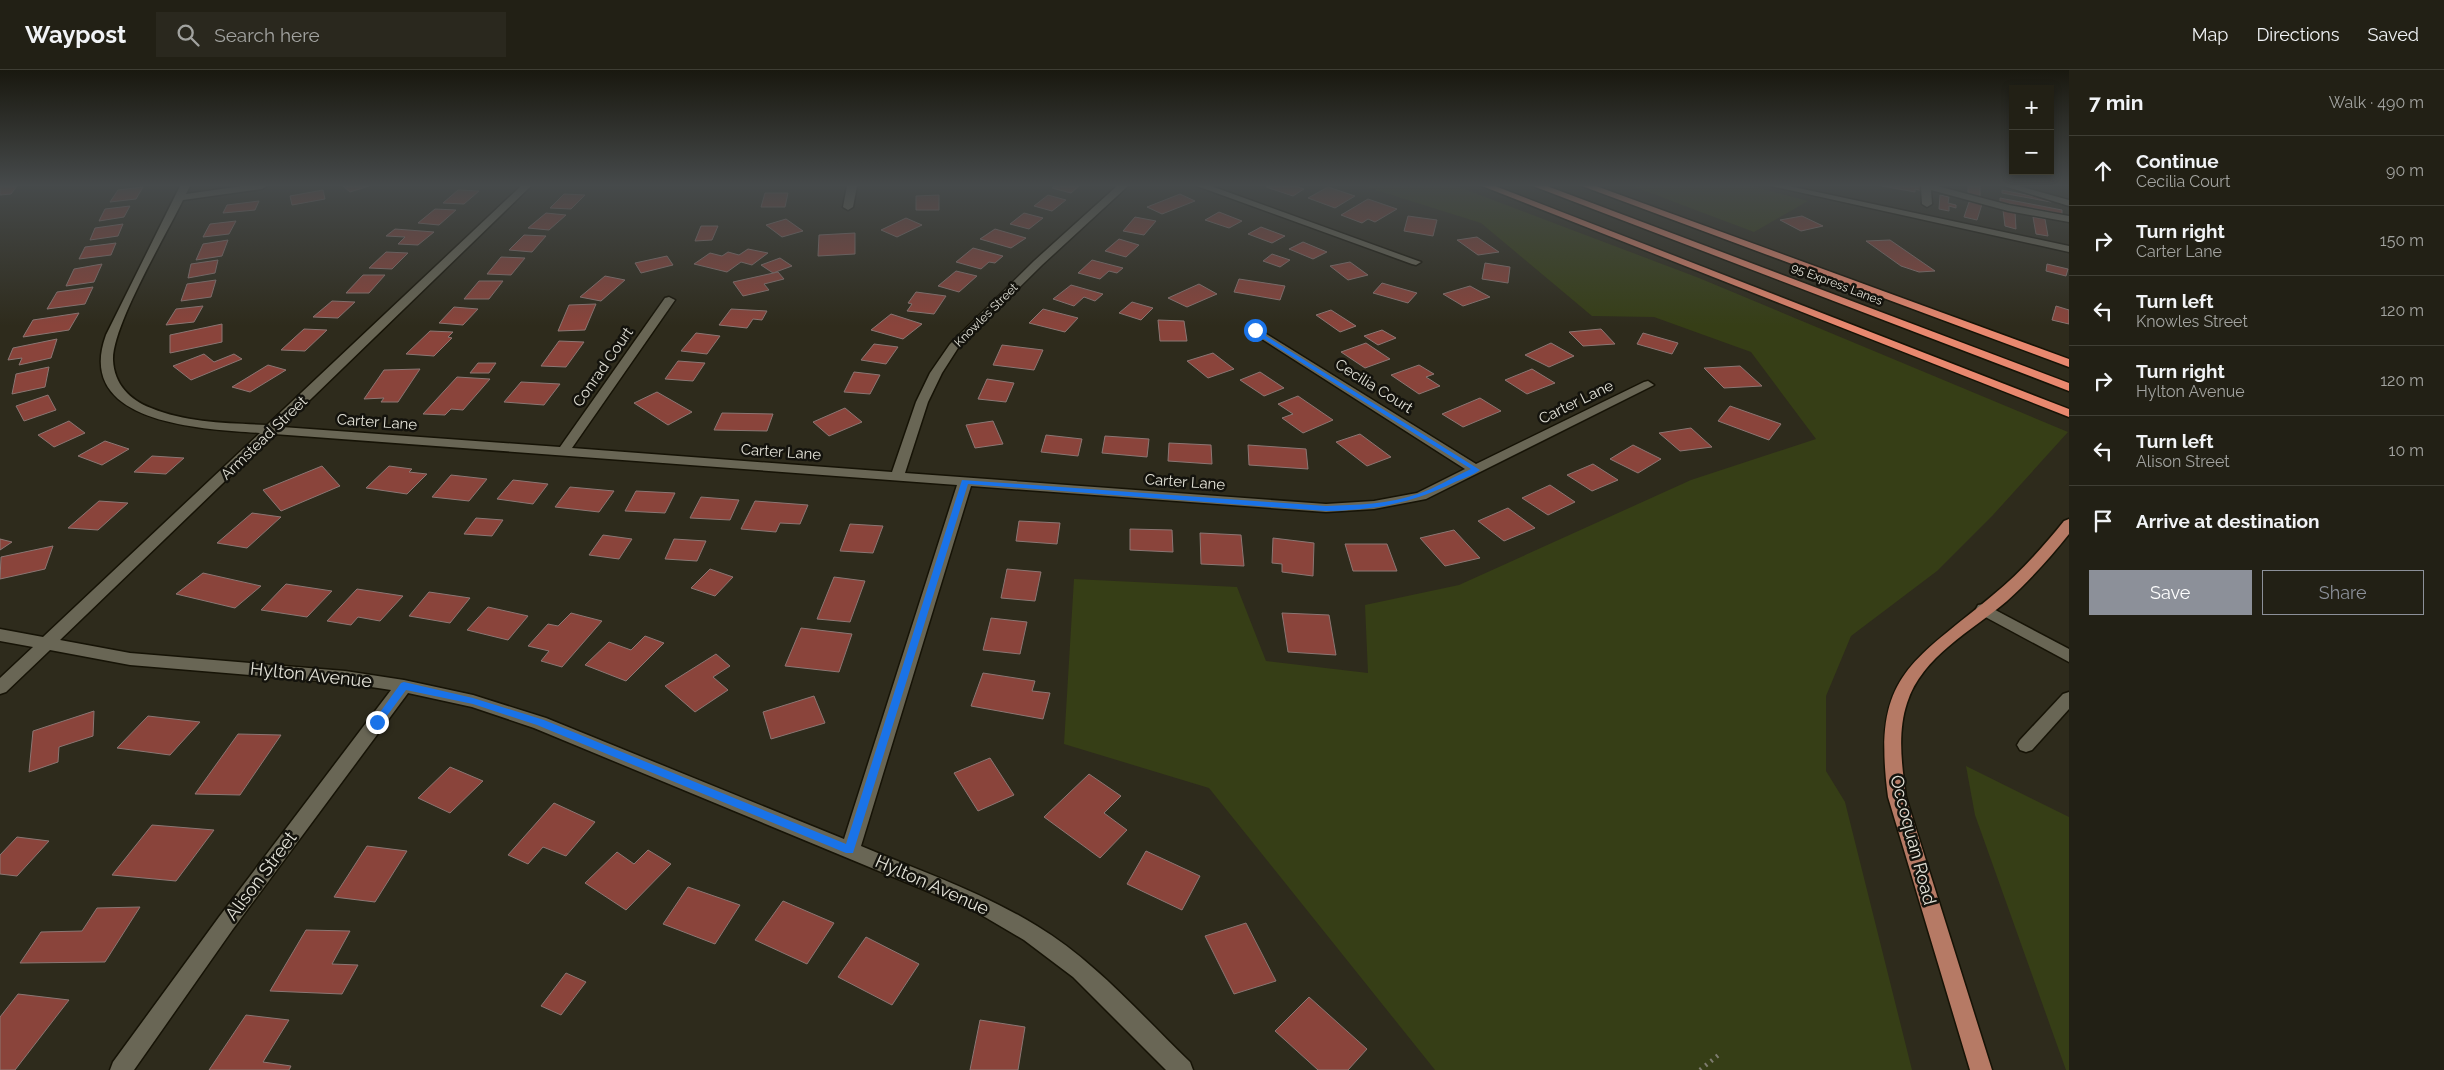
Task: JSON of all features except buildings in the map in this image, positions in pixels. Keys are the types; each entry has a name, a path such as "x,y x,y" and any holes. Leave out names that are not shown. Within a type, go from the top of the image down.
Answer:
{"highway":[{"path":"1607,233 2069,413"},
{"name":"95 Express Lanes","path":"1662,233 2065,385"},
{"path":"1714,233 2069,363"}],"main road":[{"name":"Occoquan Road","path":"1981,1070 1897,797 1891,756 1893,727 1904,689 1922,663 2036,565 2069,524"}],"street":[{"name":"Carter Lane","path":"162,233 131,294 110,342 107,365 111,381 122,396 140,408 162,417 195,424 1317,508 1360,508 1421,496 1648,385"},
{"name":"Armstead Street","path":"0,688 477,233"},
{"name":"Knowles Street","path":"897,477 922,402 936,373 954,346 1071,233"},
{"path":"1333,233 1416,262"},
{"path":"1993,233 2069,249"},
{"name":"Conrad Court","path":"563,452 669,300"},
{"name":"Cecilia Court","path":"1255,330 1476,470"},
{"path":"850,850 965,482"},
{"path":"1984,609 2069,656"},
{"name":"Hylton Avenue","path":"0,634 130,659 345,677 404,686 473,701 540,723 980,904 1031,933 1080,970 1171,1066"},
{"name":"Alison Street","path":"121,1070 226,923 404,686"},
{"path":"2026,745 2069,698"}],"path":[{"path":"1700,1070 1721,1053"}],"green space":[{"path":"1493,233 1579,233 1699,278 2068,432 1993,515 1937,571 1851,636 1826,696 1826,771 1845,802 1912,1070 1435,1070 1209,788 1064,744 1074,579 1237,587 1266,661 1368,673 1365,605 1459,585 1691,480 1816,439 1751,352 1654,317 1592,316"},
{"path":"1966,766 2069,817 2069,1070 2066,1070 1975,815"}],"route":[{"path":"377,722 404,686 473,701 540,723 850,850 965,482 1326,508 1360,508 1421,496 1476,470 1255,330"}]}
